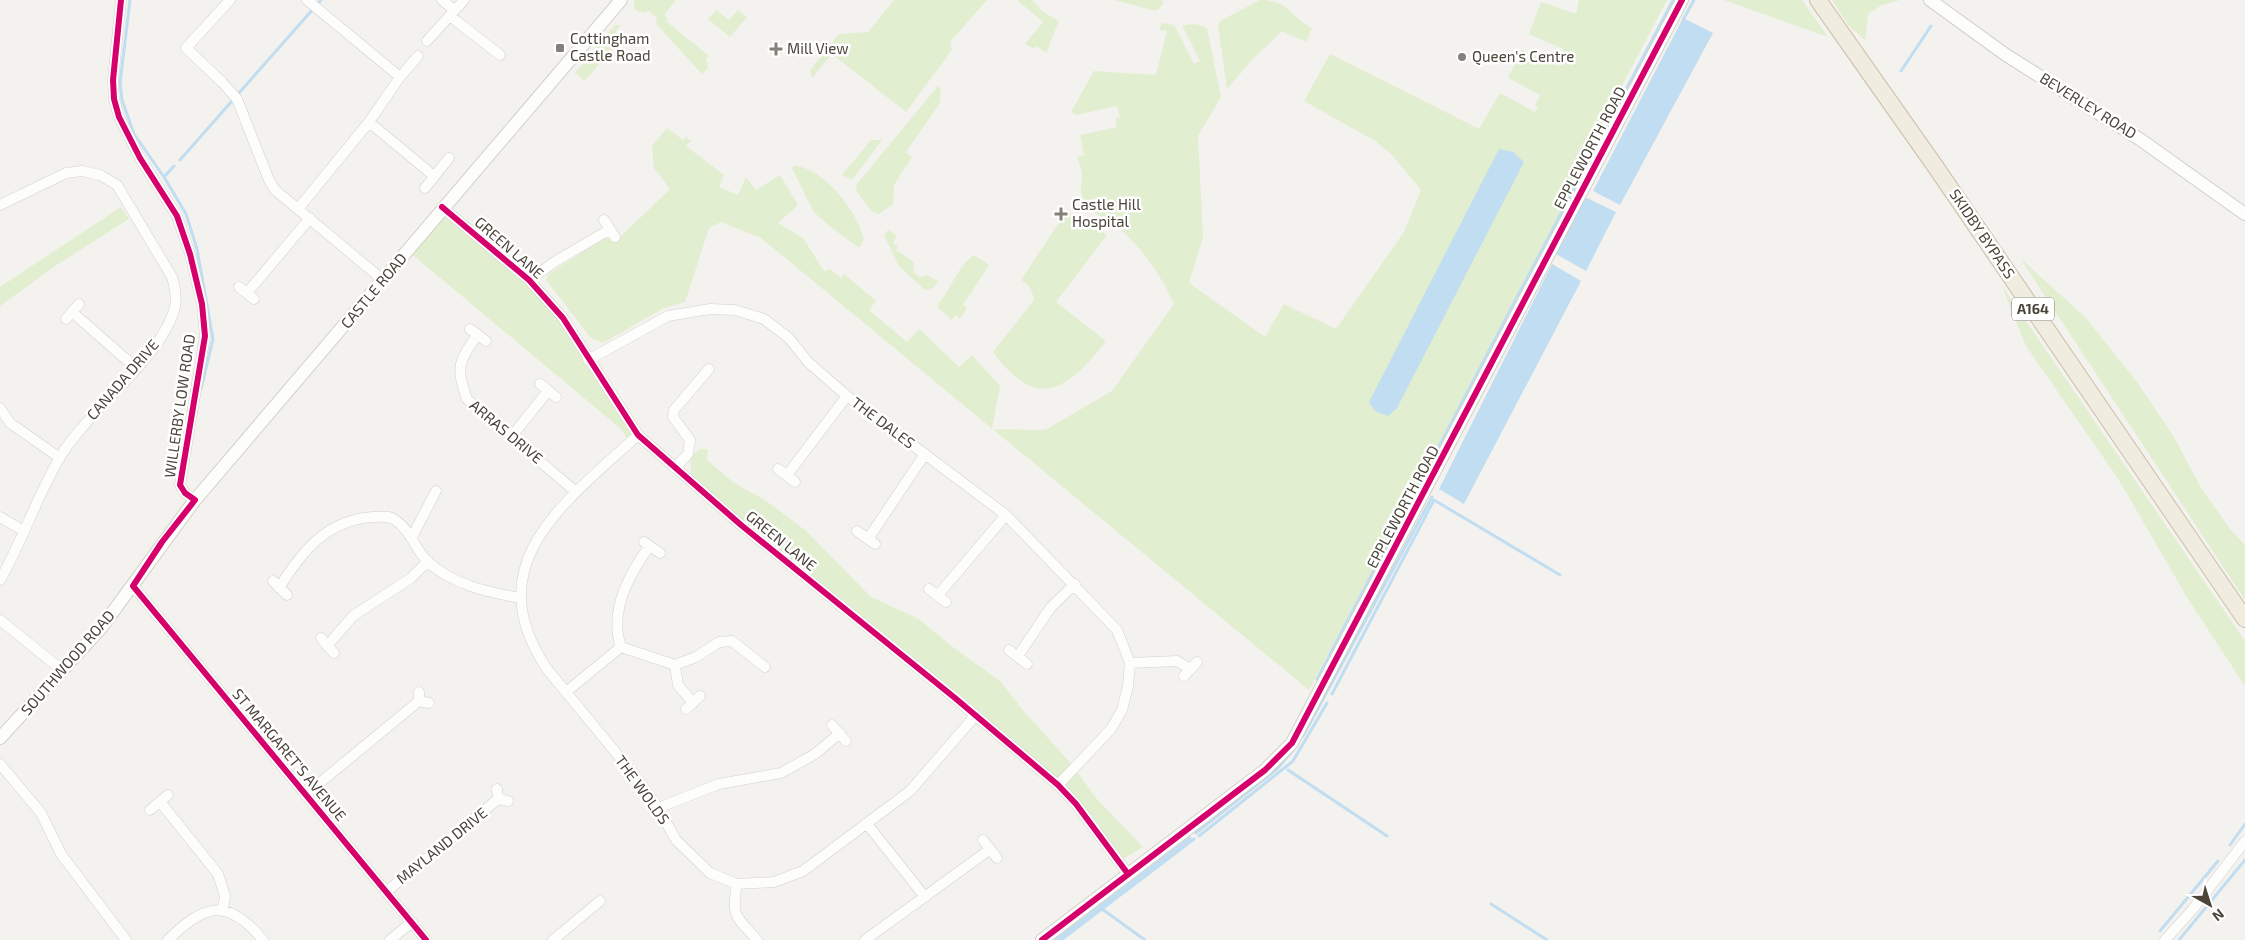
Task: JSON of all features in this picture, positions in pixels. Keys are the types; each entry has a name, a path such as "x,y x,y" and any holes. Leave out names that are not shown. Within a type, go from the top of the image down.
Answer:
{"highway":[{"name":"SKIDBY BYPASS","path":"1818,0 1935,166 2245,619"}],"street":[{"name":"WILLERBY LOW ROAD","path":"121,0 113,80 114,99 119,117 140,158 177,216 190,254 202,304 205,336 180,485 185,493 195,500"},
{"path":"230,0 186,48 237,99 268,180 283,198 384,280"},
{"path":"306,0 400,76"},
{"path":"442,0 452,13 500,55"},
{"path":"427,41 464,0"},
{"name":"CASTLE ROAD","path":"133,586 162,542 195,500 384,280 442,207 621,0"},
{"name":"EPPLEWORTH ROAD","path":"1042,940 1265,770 1292,743 1682,0"},
{"name":"BEVERLEY ROAD","path":"1930,0 2006,55 2141,140 2245,214"},
{"path":"298,209 369,122 400,76 418,56"},
{"path":"369,122 434,176"},
{"path":"425,188 450,158"},
{"name":"CANADA DRIVE","path":"0,206 66,173 82,171 100,174 117,185 172,277 176,291 175,306 165,331 136,368 79,429 60,458 0,580"},
{"name":"GREEN LANE","path":"442,207 529,280 562,318 638,435 741,525 1058,785 1076,804 1128,874"},
{"path":"247,293 310,218"},
{"path":"529,280 556,261 612,234 604,220"},
{"name":"THE DALES","path":"588,360 668,316 710,309 734,310 764,319 789,338 808,362 847,396 1006,515 1075,584 1117,630 1130,663 1128,686 1122,710 1110,729 1058,785"},
{"path":"72,312 136,368"},
{"name":"ARRAS DRIVE","path":"478,335 461,359 459,378 467,399 576,492"},
{"path":"675,468 688,454 690,440 673,417 674,410 708,369"},
{"path":"511,437 548,391"},
{"path":"778,469 791,478 847,396"},
{"path":"0,408 10,423 60,458"},
{"name":"THE WOLDS","path":"638,435 576,492 553,517 529,555 523,574 520,598 526,631 535,651 636,777 658,808 676,840 710,873 737,884 774,882 803,871 910,791 975,716"},
{"path":"857,531 871,541 925,454"},
{"path":"412,537 436,490"},
{"path":"938,595 1006,515"},
{"path":"280,588 308,548 323,534 354,518 385,516 394,519 412,537 428,561 475,590 520,598"},
{"path":"0,517 24,531"},
{"path":"621,647 618,639 618,622 623,590 646,545 660,553"},
{"path":"327,646 353,616 411,578 428,561"},
{"path":"1018,656 1051,607 1075,584"},
{"name":"SOUTHWOOD ROAD","path":"0,738 101,628 133,586"},
{"name":"ST MARGARET'S AVENUE","path":"133,586 426,940"},
{"path":"929,589 946,602"},
{"path":"0,620 62,670"},
{"path":"621,647 675,665 696,657 719,642 732,641 762,661"},
{"path":"566,692 621,647"},
{"path":"1009,650 1027,664"},
{"path":"1130,663 1177,661 1190,669"},
{"path":"675,665 678,685 693,703"},
{"path":"305,795 422,699"},
{"path":"658,808 719,784 781,773 843,737 832,724"},
{"path":"0,764 41,813 61,854 126,940"},
{"path":"150,810 161,804 168,795"},
{"name":"MAYLAND DRIVE","path":"386,892 501,797"},
{"path":"161,804 218,874 225,896 224,909"},
{"path":"868,824 925,897"},
{"path":"983,840 997,858"},
{"path":"2165,940 2193,909 2245,841"},
{"path":"865,940 989,850"},
{"path":"737,884 733,906 735,915 757,940"},
{"path":"552,940 600,901"},
{"path":"168,940 187,921 208,912 224,909 247,921 263,940"},
{"path":"390,940 412,922"}],"green space":[{"path":"634,0 676,0 664,15 668,19 667,22 709,56 706,59 708,68 702,74 656,24 657,18 649,11 643,13 634,9"},
{"path":"894,0 987,0 950,42 952,50 906,112 832,54 812,78 810,70 839,34 868,32"},
{"path":"1017,0 1032,0 1043,12 1059,21 1046,53 1037,46 1034,49 1025,44 1043,22"},
{"path":"1115,0 1162,0 1164,2 1158,10 1152,10"},
{"path":"1260,0 1284,6 1312,28 1306,42 1282,31 1253,59 1227,89 1218,25 1220,21"},
{"path":"1579,0 1667,0 1572,181 1576,184 1309,690 993,429 1045,430 1112,391 1174,304 1158,274 1137,246 1121,230 1090,208 1082,195 1082,173 1077,157 1084,155 1080,135 1117,127 1115,119 1120,117 1117,106 1076,115 1071,112 1094,71 1156,75 1167,31 1160,30 1161,23 1174,25 1194,64 1200,61 1182,25 1196,24 1207,28 1221,97 1198,136 1203,237 1189,283 1265,337 1284,304 1336,329 1404,232 1421,190 1392,155 1375,141 1304,101 1330,54 1479,129 1500,93 1535,112 1538,107 1535,105 1540,95 1508,78 1522,50 1559,66 1562,60 1559,59 1563,49 1529,34 1541,2 1576,14"},
{"path":"1724,0 1802,0 1828,37"},
{"path":"1832,0 1900,0 1882,5 1868,14 1865,40 1849,26"},
{"path":"716,10 729,20 738,10 747,17 730,37 708,19"},
{"path":"615,25 621,25 616,31 616,44 585,81 575,73"},
{"path":"938,86 941,89 940,103 906,152 912,157 894,185 893,204 879,214 872,212 856,191 857,184"},
{"path":"667,128 683,140 686,137 691,141 686,146 724,175 719,187 738,195 746,177 756,190 780,175 798,205 778,223 803,238 824,271 830,269 841,278 844,274 876,301 869,310 907,342 919,329 959,367 972,355 1000,386 992,429 761,238 721,222 709,228 685,302 664,308 603,343 591,338 546,280 549,274 604,238 617,240 670,189 654,168 652,146"},
{"path":"871,140 882,140 852,180 842,175"},
{"path":"795,166 806,169 828,183 848,205 861,229 864,240 859,248 815,213 792,168"},
{"path":"121,207 129,219 58,264 0,306 0,287"},
{"path":"442,207 529,280 563,318 638,435 630,443 621,429 408,251"},
{"path":"1069,213 1077,214 1107,235 1056,302 1106,341 1078,372 1065,382 1051,388 1038,388 1024,383 1009,371 993,352 1034,300 1030,288 1021,280 1063,217"},
{"path":"888,230 897,235 893,243 898,246 896,250 914,262 913,272 920,277 927,275 938,281 933,288 925,290 899,266 884,235"},
{"path":"974,255 989,265 963,305 967,308 960,319 956,315 952,320 938,308 938,304 963,265"},
{"path":"2020,258 2086,318 2137,382 2174,437 2201,488 2230,529 2245,545 2245,600"},
{"path":"2002,286 2245,641 2245,686 2188,599 2119,480 2026,346"},
{"path":"700,449 708,450 707,460 734,483 765,500 805,530 871,597 919,619 950,645 1000,681 1022,709 1074,767 1096,798 1143,847 1118,862 1076,804 692,483 690,457"}],"water":[{"path":"1683,18 1713,33 1620,205 1593,191"},
{"path":"1499,149 1513,152 1524,162 1397,408 1388,416 1375,411 1369,402"},
{"path":"1585,197 1616,212 1586,271 1556,254"},
{"path":"1552,264 1581,281 1464,504 1439,489"}],"waterway":[{"path":"130,0 120,83 122,100 134,134 164,177 186,214 197,249 213,339 201,389"},
{"path":"180,160 321,0"},
{"path":"1330,654 1673,0"},
{"path":"1683,20 1694,0"},
{"path":"1901,71 1931,26"},
{"path":"164,177 174,166"},
{"path":"1303,736 1432,497"},
{"path":"1332,694 1434,500 1560,575"},
{"path":"1317,679 1331,653"},
{"path":"1199,836 1293,761 1327,703"},
{"path":"1196,833 1277,769 1294,749"},
{"path":"1288,770 1387,836"},
{"path":"2230,845 2245,824"},
{"path":"1056,940 1190,838"},
{"path":"1061,940 1194,839"},
{"path":"2179,940 2245,860"},
{"path":"2160,931 2218,861"},
{"path":"1491,904 1547,940"},
{"path":"1102,909 1145,940"}],"cycle path":[{"path":"121,0 113,80 114,99 119,117 140,158 177,216 190,254 202,304 205,336 180,485 185,493 195,500 162,542 133,586 426,940"},
{"path":"1042,940 1265,770 1292,743 1682,0"},
{"path":"442,207 529,280 563,318 638,435 741,525 955,698 1058,785 1076,804 1128,874"}],"place":[{"name":"Cottingham Castle Road","path":"560,48"},
{"name":"Mill View","path":"776,49"},
{"name":"Queen's Centre","path":"1462,57"},
{"name":"Castle Hill Hospital","path":"1061,214"}]}
